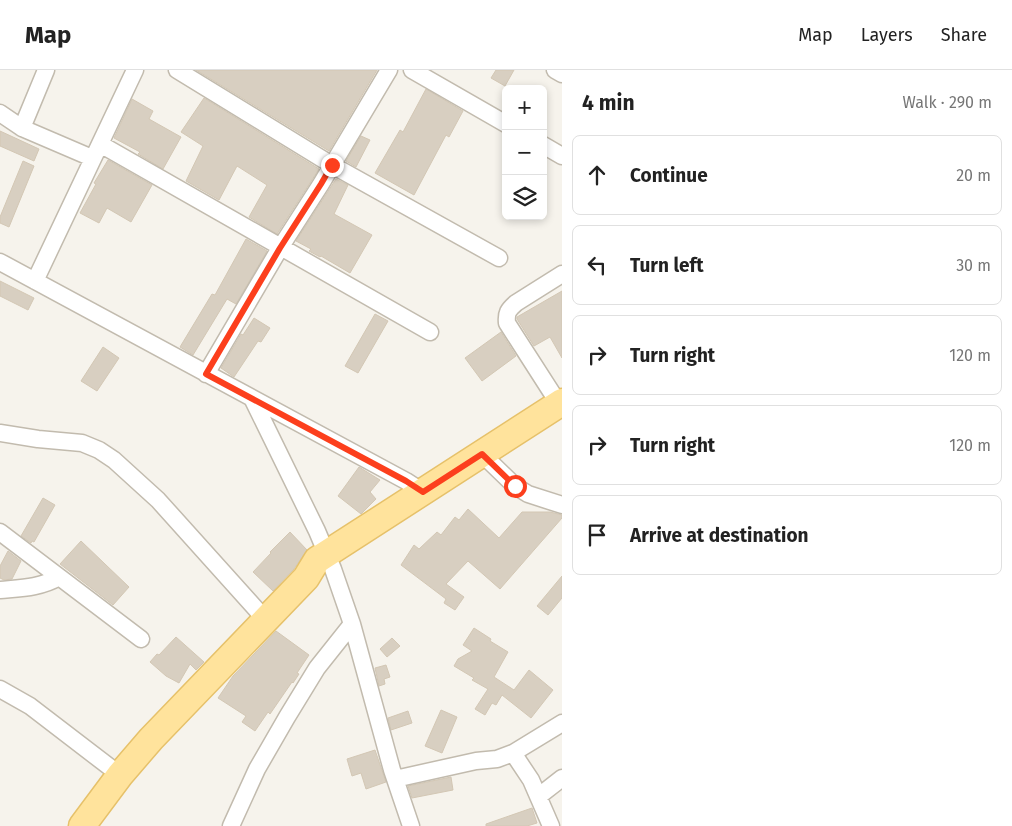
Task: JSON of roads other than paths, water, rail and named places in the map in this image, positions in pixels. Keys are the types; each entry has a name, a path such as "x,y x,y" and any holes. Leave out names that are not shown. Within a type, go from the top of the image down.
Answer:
{"main road":[{"path":"330,562 432,503 488,460 561,409"},
{"path":"82,826 120,775 184,703 306,578 326,574 330,562 423,492 488,460"}],"street":[{"path":"22,128 46,70"},
{"path":"35,281 135,70"},
{"path":"177,70 332,165 499,258"},
{"path":"206,374 280,248 321,184 389,70"},
{"path":"412,70 502,122"},
{"path":"556,70 562,74"},
{"path":"0,113 22,128 96,151 280,248 430,332"},
{"path":"547,147 562,156"},
{"path":"0,262 423,492"},
{"path":"561,409 507,323 506,315 509,309 516,303 562,274"},
{"path":"252,398 317,531 330,562 352,624 395,779 411,826"},
{"path":"0,433 82,443 99,450 114,460 158,500 265,619"},
{"path":"488,460 515,486 528,494 562,505"},
{"path":"0,532 140,639"},
{"path":"0,590 38,587 48,584 59,577"},
{"path":"231,826 257,769 287,717 317,668 352,624"},
{"path":"0,689 30,706 120,775"},
{"path":"395,779 476,761 497,759 512,753 562,723"},
{"path":"512,753 539,796 552,826"},
{"path":"539,796 562,778"}]}
